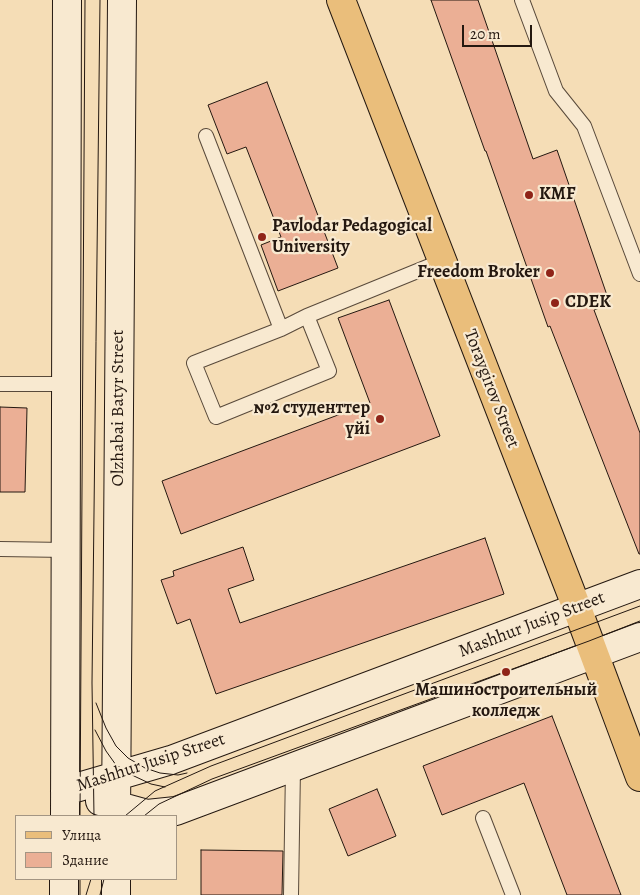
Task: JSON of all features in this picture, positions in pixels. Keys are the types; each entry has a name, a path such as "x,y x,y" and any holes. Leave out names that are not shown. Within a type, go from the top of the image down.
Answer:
{"main road":[{"path":"65,804 66,0"},
{"name":"Olzhabai Batyr Street","path":"116,811 122,0"},
{"name":"Toraygirov Street","path":"341,0 577,608 640,777"},
{"name":"Mashhur Jusip Street","path":"65,804 116,776 171,760 640,584"},
{"name":"Mashhur Jusip Street","path":"65,804 147,814 176,811 640,637"},
{"path":"64,880 64,895"},
{"path":"116,880 116,895"}],"lane":[{"path":"522,0 556,91 584,126 640,274"},
{"path":"206,136 281,328"},
{"path":"307,316 329,371 216,417 194,363 281,328 307,316 442,261"},
{"path":"0,384 66,384"},
{"path":"0,549 66,550"},
{"path":"291,895 293,768"},
{"path":"482,818 513,895"}],"building":[{"path":"431,0 478,0 533,159 557,150 610,304 594,310 640,433 640,554 550,326 548,327"},
{"path":"267,82 338,268 278,291 261,245 281,237 246,147 227,154 208,105"},
{"name":"№2 студенттер үйі","path":"389,300 440,436 181,534 162,481 370,403 338,318"},
{"path":"0,407 27,408 25,492 0,492"},
{"path":"485,538 504,594 216,694 190,619 177,624 161,580 174,576 173,571 243,547 254,580 228,589 240,623"},
{"path":"552,716 621,895 567,895 524,783 442,815 423,766"},
{"path":"377,789 396,836 348,856 329,809"},
{"path":"201,850 283,851 282,895 201,895"}],"tram line":[{"path":"80,815 85,0"},
{"path":"94,815 92,683 100,0"},
{"path":"126,815 155,791 211,766 640,606"},
{"path":"145,815 159,804 212,779 640,621"},
{"path":"96,703 116,746 128,758 145,768 160,773 178,775 187,773"},
{"path":"95,730 116,765 151,784 165,787"},
{"path":"80,880 80,895"},
{"path":"86,895 91,880"},
{"path":"100,895 104,880"}],"place":[{"name":"KMF","path":"529,195"},
{"name":"Pavlodar Pedagogical University","path":"262,237"},
{"name":"Freedom Broker","path":"550,273"},
{"name":"CDEK","path":"555,303"},
{"name":"№2 студенттер үйі","path":"380,419"},
{"name":"Машиностроительный колледж","path":"506,672"}]}
